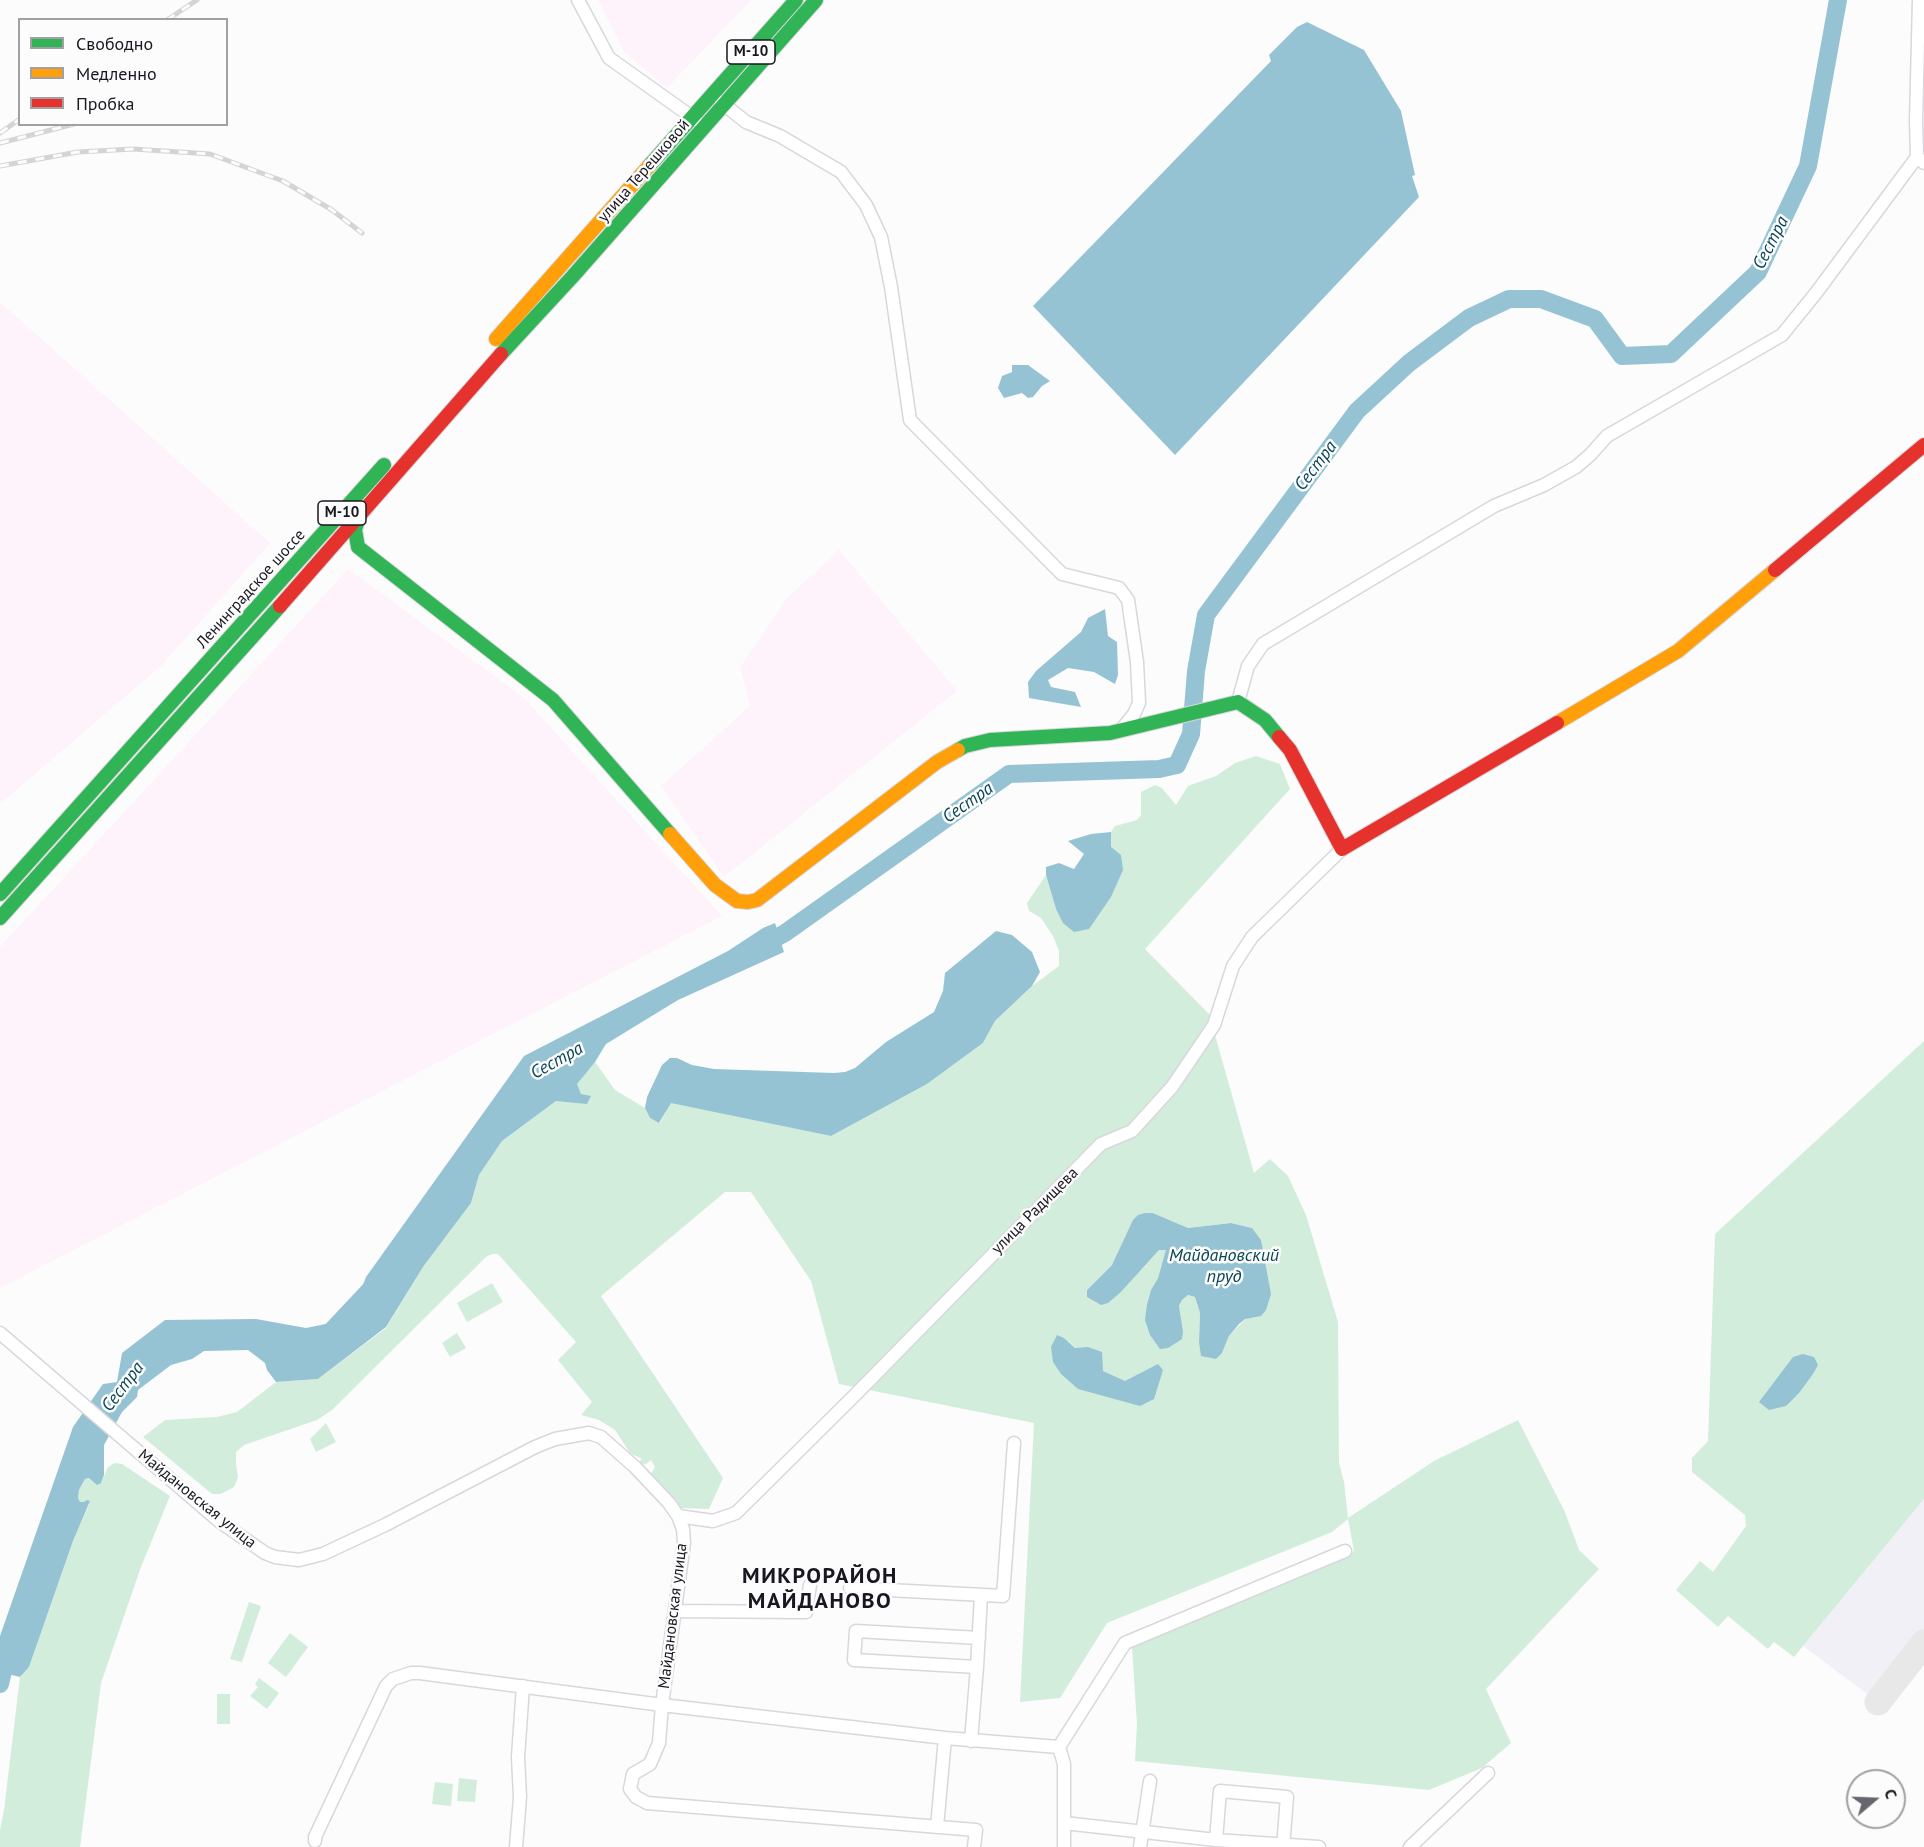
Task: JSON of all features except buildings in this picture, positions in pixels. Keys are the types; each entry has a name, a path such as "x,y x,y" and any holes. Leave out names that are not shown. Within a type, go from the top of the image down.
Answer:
{"main road":[{"name":"улица Терешковой","path":"437,406 796,0"},
{"name":"улица Терешковой","path":"493,362 573,276 816,0"},
{"name":"Ленинградское шоссе","path":"0,918 320,562 493,362"},
{"path":"359,516 356,530 358,548 553,700 715,885 737,901 757,900 766,894 937,762 965,746 990,740 1110,733 1238,702 1265,720 1290,750 1342,849 1678,651 1924,445"},
{"name":"Ленинградское шоссе","path":"0,894 390,458"}],"street":[{"path":"578,0 609,58 704,127"},
{"path":"1238,702 1248,666 1263,644 1494,506 1544,485 1576,467 1607,436 1782,335 1920,160 1916,121 1919,0"},
{"path":"713,95 746,122 780,136 841,172 866,205 881,237 891,287 910,420 1062,574 1119,588 1128,600 1137,662 1139,703 1125,729"},
{"path":"320,562 337,552 358,548"},
{"name":"улица Радищева","path":"678,1516 713,1521 736,1513 1101,1144 1131,1131 1172,1087 1214,1025 1233,966 1252,937 1342,849"},
{"name":"Майдановская улица","path":"0,1333 219,1521 265,1553 288,1559 299,1560 323,1554 555,1439 589,1433 602,1437 636,1467 669,1503 683,1529 684,1543 662,1705 971,1741 1059,1747"},
{"path":"850,1588 1003,1596 1014,1443"},
{"path":"1064,1847 1064,1764 1059,1747 1125,1643 1345,1551"},
{"path":"675,1611 806,1612 810,1586"},
{"path":"971,1741 981,1595"},
{"path":"977,1667 854,1660 856,1631 979,1638"},
{"path":"315,1841 386,1686 393,1680 420,1672 662,1705 659,1743 650,1764 633,1774 630,1790 636,1797 647,1803 976,1830 974,1847"},
{"path":"516,1847 520,1797 518,1757 523,1686"},
{"path":"938,1827 945,1738"},
{"path":"1410,1847 1488,1773"},
{"path":"1140,1847 1150,1781"},
{"path":"1216,1840 1220,1791 1287,1797 1283,1846"},
{"path":"1064,1823 1216,1840 1319,1847"}],"shaded area":[{"path":"598,0 751,0 667,88 624,52"},
{"path":"0,302 270,543 162,665 0,804"},
{"path":"839,550 957,691 724,877 661,786 750,706 740,667 787,598"},
{"path":"348,569 523,697 722,916 0,1288 0,947"},
{"path":"1924,1499 1924,1643 1878,1702 1803,1646"}],"green space":[{"path":"1256,756 1280,764 1290,789 1145,949 1209,1014 1254,1173 1270,1159 1288,1176 1306,1215 1338,1322 1339,1463 1344,1482 1348,1518 1434,1461 1518,1420 1565,1512 1579,1550 1599,1569 1486,1689 1511,1743 1482,1768 1429,1790 1135,1761 1137,1725 1132,1647 1354,1551 1348,1519 1332,1532 1107,1623 1060,1698 1020,1702 1034,1423 839,1384 811,1281 751,1192 725,1192 601,1296 723,1478 709,1509 677,1508 651,1474 655,1467 651,1460 645,1465 639,1462 642,1459 630,1453 615,1430 599,1420 581,1415 592,1402 558,1360 576,1342 498,1254 486,1257 332,1410 317,1420 244,1445 236,1452 238,1478 234,1487 221,1494 212,1494 143,1437 165,1420 217,1417 237,1412 276,1382 318,1379 386,1328 423,1267 471,1203 479,1175 502,1141 556,1101 581,1094 576,1084 595,1062 615,1090 645,1108 650,1118 660,1123 671,1102 831,1136 927,1084 983,1043 995,1021 1032,986 1059,966 1059,951 1053,936 1041,918 1029,911 1027,903 1046,875 1056,909 1111,847 1111,832 1115,826 1137,820 1141,815 1141,792 1155,785 1162,788 1176,805 1188,786 1216,776 1235,763","holes":["1153,1213 1188,1228 1231,1223 1252,1228 1245,1319 1229,1336 1222,1353 1199,1342 1200,1313 1195,1297 1188,1295 1179,1307 1183,1331 1147,1304 1167,1250 1159,1250 1121,1292 1087,1290 1112,1265","1064,1338 1103,1371 1125,1381 1051,1348"]},
{"path":"1924,1041 1924,1499 1794,1657 1774,1642 1768,1649 1728,1616 1718,1627 1676,1590 1700,1561 1713,1572 1746,1526 1745,1515 1692,1472 1692,1458 1708,1441 1715,1234"},
{"path":"492,1283 503,1302 467,1322 457,1303"},
{"path":"457,1333 466,1348 450,1357 442,1343"},
{"path":"326,1423 336,1442 316,1452 310,1439"},
{"path":"115,1463 122,1464 170,1496 141,1567 101,1683 80,1847 0,1847 0,1830 20,1677 29,1667 73,1541 90,1502 80,1502 79,1490 85,1479 89,1478 101,1483 108,1467"},
{"path":"249,1602 261,1606 242,1662 230,1659"},
{"path":"290,1633 308,1647 286,1677 268,1663"},
{"path":"259,1678 279,1693 267,1709 250,1696 258,1687 255,1684"},
{"path":"217,1694 230,1694 230,1724 217,1724"},
{"path":"459,1778 477,1780 475,1802 457,1801"},
{"path":"435,1782 453,1784 451,1806 432,1804"}],"water":[{"path":"1307,22 1364,50 1401,111 1415,175 1412,176 1419,197 1175,455 1033,306 1271,61 1269,55 1297,27"},
{"path":"1012,365 1028,365 1050,381 1042,386 1033,397 1028,398 1022,393 1004,398 998,388 1002,376 1012,372"},
{"path":"1105,609 1108,636 1117,642 1118,675 1115,684 1094,672 1068,668 1048,680 1051,687 1075,692 1081,707 1029,698 1028,682 1036,671 1081,632 1088,618"},
{"path":"1111,832 1111,847 1121,855 1123,870 1111,897 1089,929 1074,932 1063,923 1056,909 1046,875 1046,867 1059,863 1074,869 1084,854 1068,841 1091,834"},
{"path":"775,923 784,952 678,1000 606,1044 577,1084 581,1094 591,1096 587,1104 556,1101 502,1141 479,1175 471,1203 423,1267 386,1327 318,1379 276,1382 265,1363 248,1350 204,1351 192,1359 171,1365 138,1390 137,1397 122,1412 104,1445 104,1475 101,1483 97,1485 89,1478 85,1479 79,1490 80,1502 90,1501 73,1541 29,1667 20,1677 0,1672 0,1636 73,1427 103,1384 117,1382 122,1353 165,1320 256,1319 306,1328 350,1319 366,1277 524,1056 728,951 763,928"},
{"path":"996,931 1012,935 1032,952 1040,972 1032,986 995,1021 983,1043 927,1084 831,1136 671,1103 659,1123 650,1118 645,1108 647,1097 662,1065 670,1058 714,1069 834,1073 855,1068 886,1042 934,1012 943,991 945,973"},
{"name":"Майдановский пруд","path":"1145,1213 1153,1213 1188,1228 1231,1223 1252,1228 1261,1240 1271,1294 1266,1310 1261,1316 1245,1319 1239,1324 1216,1359 1201,1356 1200,1313 1195,1297 1188,1295 1179,1306 1182,1339 1168,1348 1160,1349 1150,1335 1145,1320 1147,1304 1166,1250 1159,1250 1108,1303 1101,1305 1087,1297 1087,1290 1112,1265 1133,1220"},
{"path":"1057,1335 1075,1348 1088,1347 1102,1352 1103,1371 1125,1381 1158,1364 1163,1370 1154,1399 1140,1406 1078,1389 1061,1374 1053,1362 1051,1347"},
{"path":"1803,1354 1814,1357 1818,1365 1813,1374 1786,1406 1769,1410 1759,1402 1793,1357"}],"waterway":[{"name":"Сестра","path":"758,948 785,933 1009,774 1159,769 1177,765 1191,734 1196,671 1206,615 1357,411 1409,363 1469,318 1509,299 1541,299 1595,319 1622,356 1671,354 1758,272 1808,166 1838,0"},
{"name":"Сестра","path":"324,1339 371,1289"},
{"name":"Сестра","path":"0,1684 8,1651"}],"taxiway":[{"path":"1878,1702 1924,1643"}],"railway":[{"path":"170,18 197,0"},
{"path":"0,133 18,120"},
{"path":"0,143 66,126"},
{"path":"0,166 78,152 133,149 210,154 283,181 332,210 362,233"}],"traffic: fast":[{"path":"649,166 796,0"},
{"path":"501,354 573,276 816,0"},
{"path":"0,894 384,465"},
{"path":"359,516 355,530 358,547 553,700 670,834"},
{"path":"0,918 280,606"},
{"path":"958,750 990,740 1110,733 1238,702 1265,720 1279,737"}],"traffic: slow":[{"path":"496,339 649,166"},
{"path":"1557,723 1678,651 1775,570"},
{"path":"670,834 715,885 737,901 757,900 937,762 958,750"}],"traffic: jam":[{"path":"280,606 501,354"},
{"path":"1775,570 1924,445"},
{"path":"1279,737 1290,750 1342,849 1557,723"}],"district":[{"name":"МИКРОРАЙОН МАЙДАНОВО","path":"820,1590"}]}
